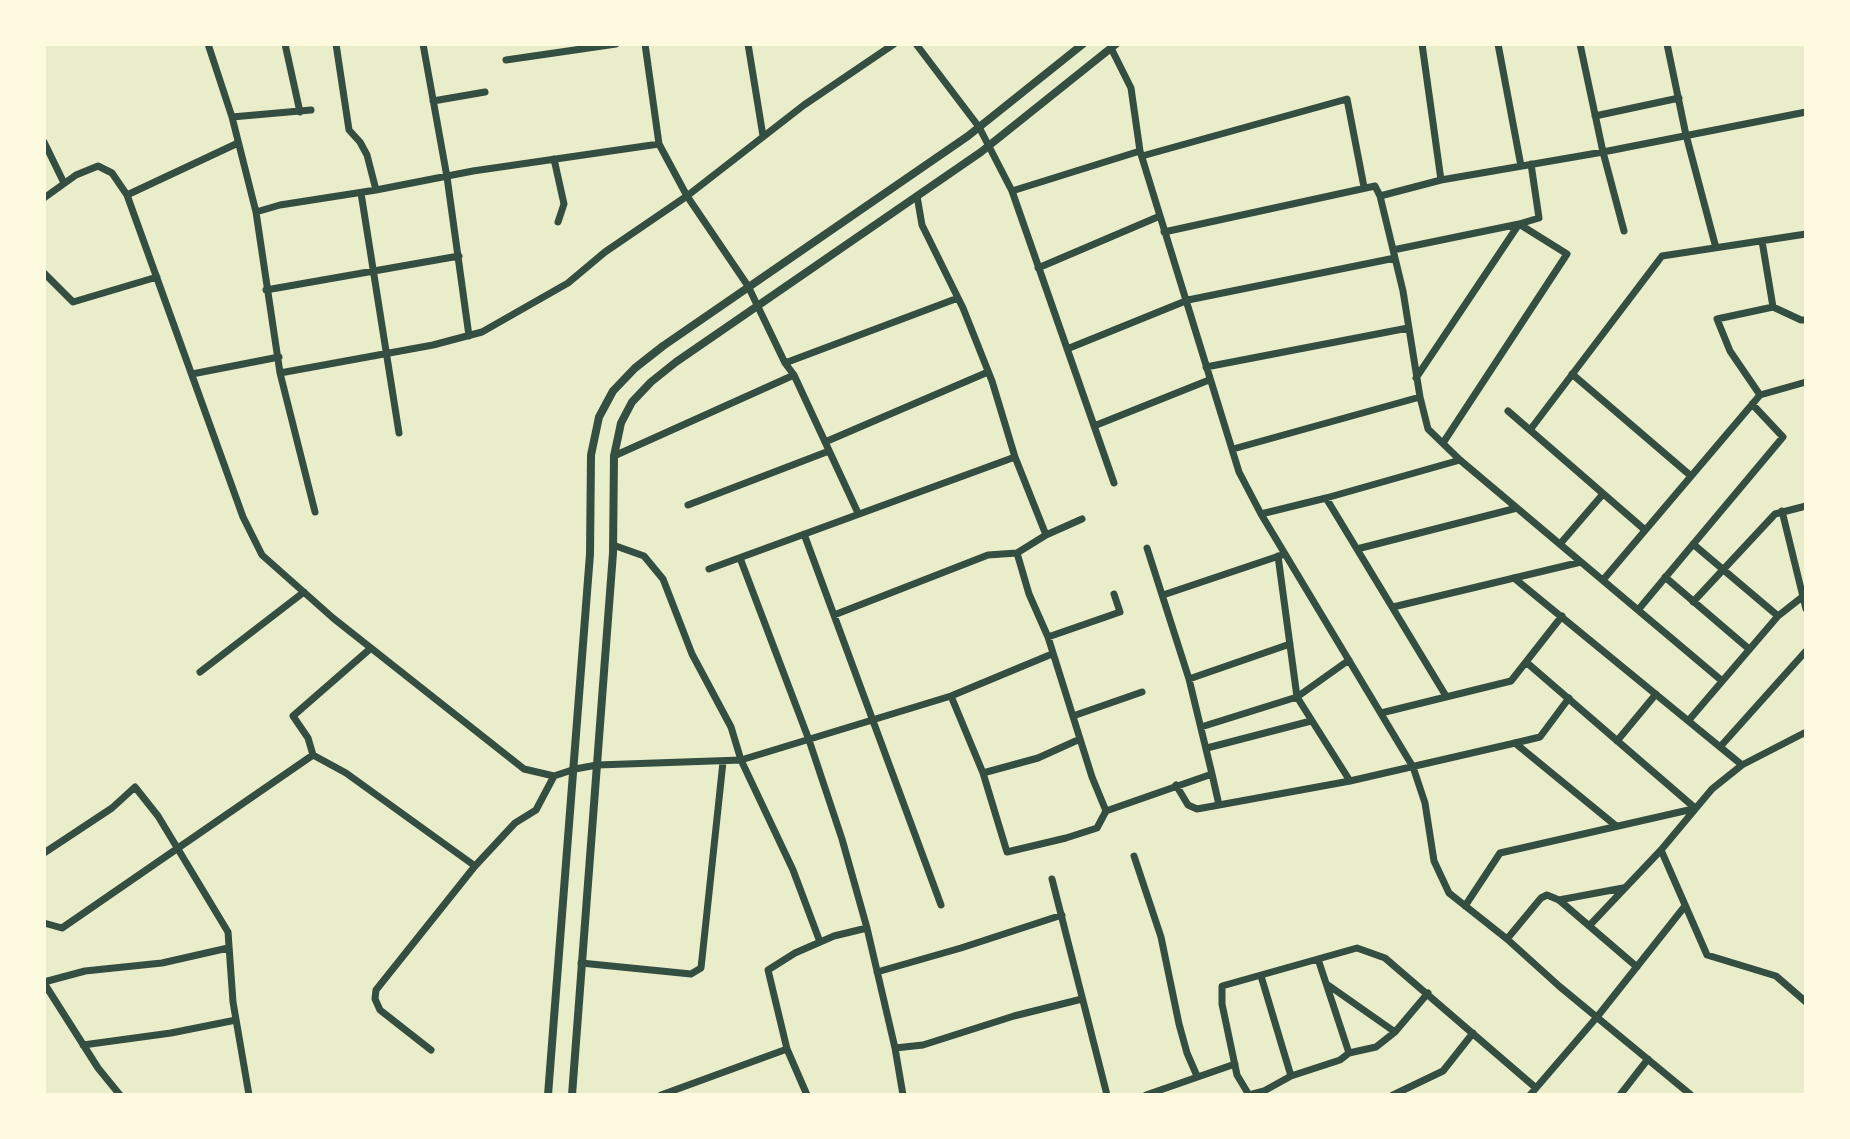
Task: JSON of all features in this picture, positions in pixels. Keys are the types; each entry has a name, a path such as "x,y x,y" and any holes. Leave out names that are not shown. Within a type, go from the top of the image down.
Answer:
{"street":[{"path":"208,44 232,117 256,212 280,373 315,512"},
{"path":"285,44 300,112"},
{"path":"336,44 349,130 367,155 376,190"},
{"path":"423,44 447,177 469,336"},
{"path":"506,60 616,44"},
{"path":"645,44 659,144 687,196 748,286 785,363 794,375 858,513"},
{"path":"748,44 763,136"},
{"path":"280,373 482,332 568,283 605,252 687,196 763,136 894,44"},
{"path":"916,44 979,127 1012,191 1114,483"},
{"path":"548,1095 590,554 591,455 599,417 613,391 635,368 979,127 1083,44"},
{"path":"1422,44 1441,180"},
{"path":"1498,44 1521,166"},
{"path":"1580,44 1624,231"},
{"path":"1667,44 1686,135 1716,248"},
{"path":"572,1095 613,545 614,456 621,423 632,402 651,382 990,145 1113,46 1131,88 1141,153 1239,472 1281,555 1413,767 1425,803 1434,861 1449,893 1691,1095"},
{"path":"433,101 485,92"},
{"path":"1595,116 1679,98"},
{"path":"1012,191 1141,153 1347,99 1364,187"},
{"path":"232,117 311,110"},
{"path":"1380,196 1441,180 1806,112"},
{"path":"44,142 64,183"},
{"path":"127,195 238,143"},
{"path":"256,212 280,205 659,144"},
{"path":"554,159 564,204 558,222"},
{"path":"1067,349 1188,300 1539,218 1531,164"},
{"path":"44,198 76,175 98,166 112,173 127,195 243,517 262,555 371,648 524,769 554,776 597,765 741,760 951,696 1052,654"},
{"path":"1164,232 1375,186 1394,254 1428,429 1460,460 1721,680"},
{"path":"361,193 399,433"},
{"path":"917,196 922,225 958,298 988,372 1015,457 1046,535"},
{"path":"1038,268 1160,216"},
{"path":"1416,378 1519,224"},
{"path":"1443,443 1567,254 1519,224"},
{"path":"1530,430 1662,256 1806,234"},
{"path":"1762,241 1773,307"},
{"path":"266,290 459,256"},
{"path":"44,273 73,302 157,277"},
{"path":"785,363 958,298"},
{"path":"1760,395 1730,351 1717,319 1773,307 1806,320"},
{"path":"1206,367 1408,328"},
{"path":"192,374 279,357"},
{"path":"825,442 988,372"},
{"path":"1572,374 1691,476"},
{"path":"614,456 794,375"},
{"path":"1094,426 1209,380"},
{"path":"1603,580 1760,395 1806,382"},
{"path":"1233,449 1420,397"},
{"path":"1638,610 1783,437 1752,404"},
{"path":"1508,411 1645,530"},
{"path":"688,505 829,451"},
{"path":"709,569 1015,457"},
{"path":"1261,514 1460,460"},
{"path":"1560,544 1603,494"},
{"path":"1326,498 1446,696"},
{"path":"1693,602 1768,520 1782,511 1806,506"},
{"path":"1357,549 1517,508"},
{"path":"1782,511 1806,609"},
{"path":"834,615 868,599 988,555 1017,553 1046,535 1082,519"},
{"path":"804,534 941,905"},
{"path":"1693,544 1778,616"},
{"path":"613,545 644,556 663,579 692,654 731,727 741,760 793,870 820,942"},
{"path":"1147,548 1189,679 1219,805"},
{"path":"1017,553 1106,811"},
{"path":"1163,595 1281,555"},
{"path":"1281,555 1297,697 1350,781"},
{"path":"740,558 809,740 842,839 867,928 903,1095"},
{"path":"1393,607 1581,562"},
{"path":"1665,577 1749,649"},
{"path":"1514,578 1742,765"},
{"path":"200,672 304,592"},
{"path":"1048,637 1120,612 1114,594"},
{"path":"1689,720 1778,616 1804,595"},
{"path":"1381,713 1511,681 1562,616"},
{"path":"1189,679 1290,644"},
{"path":"371,648 293,716 308,738 313,755 346,773 475,866"},
{"path":"1720,747 1806,651"},
{"path":"1201,727 1297,697 1349,660"},
{"path":"1526,662 1695,808"},
{"path":"1073,716 1142,692"},
{"path":"1617,741 1656,694"},
{"path":"951,696 983,773 1007,852 1097,828 1106,811 1212,774"},
{"path":"1176,785 1188,805 1197,809 1350,781 1540,737 1569,698"},
{"path":"1207,748 1311,721"},
{"path":"1589,926 1661,850 1712,789 1742,765 1806,732"},
{"path":"983,773 1038,758 1080,739"},
{"path":"1515,743 1615,825"},
{"path":"44,923 62,928 313,755"},
{"path":"581,963 691,974 701,968 723,762"},
{"path":"431,1050 380,1010 375,999 376,990 475,866 515,823 536,810 554,776"},
{"path":"44,853 112,808 135,787 178,847 228,932 236,1020 249,1095"},
{"path":"1465,906 1500,853 1695,808"},
{"path":"1661,850 1707,955 1776,976 1806,1002"},
{"path":"1134,856 1161,937 1179,1024 1197,1076"},
{"path":"1052,879 1107,1095"},
{"path":"1559,900 1625,887"},
{"path":"1507,939 1541,898 1547,895 1559,900 1637,967"},
{"path":"1530,1095 1685,906"},
{"path":"877,972 1062,915"},
{"path":"807,1095 787,1049 768,970 820,942 867,928"},
{"path":"120,1095 83,1045 44,983 85,971 124,969 228,948"},
{"path":"1428,993 1395,1032 1376,1047 1349,1053 1340,1060 1291,1076 1264,1091 1249,1095 1237,1075 1222,986 1357,948 1385,958 1428,993 1536,1088"},
{"path":"1318,959 1349,1053"},
{"path":"1261,976 1291,1076"},
{"path":"1326,984 1395,1032"},
{"path":"895,1048 923,1045 1014,1016 1082,999"},
{"path":"83,1045 236,1020"},
{"path":"1393,1095 1443,1071 1473,1033"},
{"path":"661,1095 787,1049"},
{"path":"1620,1095 1648,1059"},
{"path":"1146,1095 1235,1064"}]}
